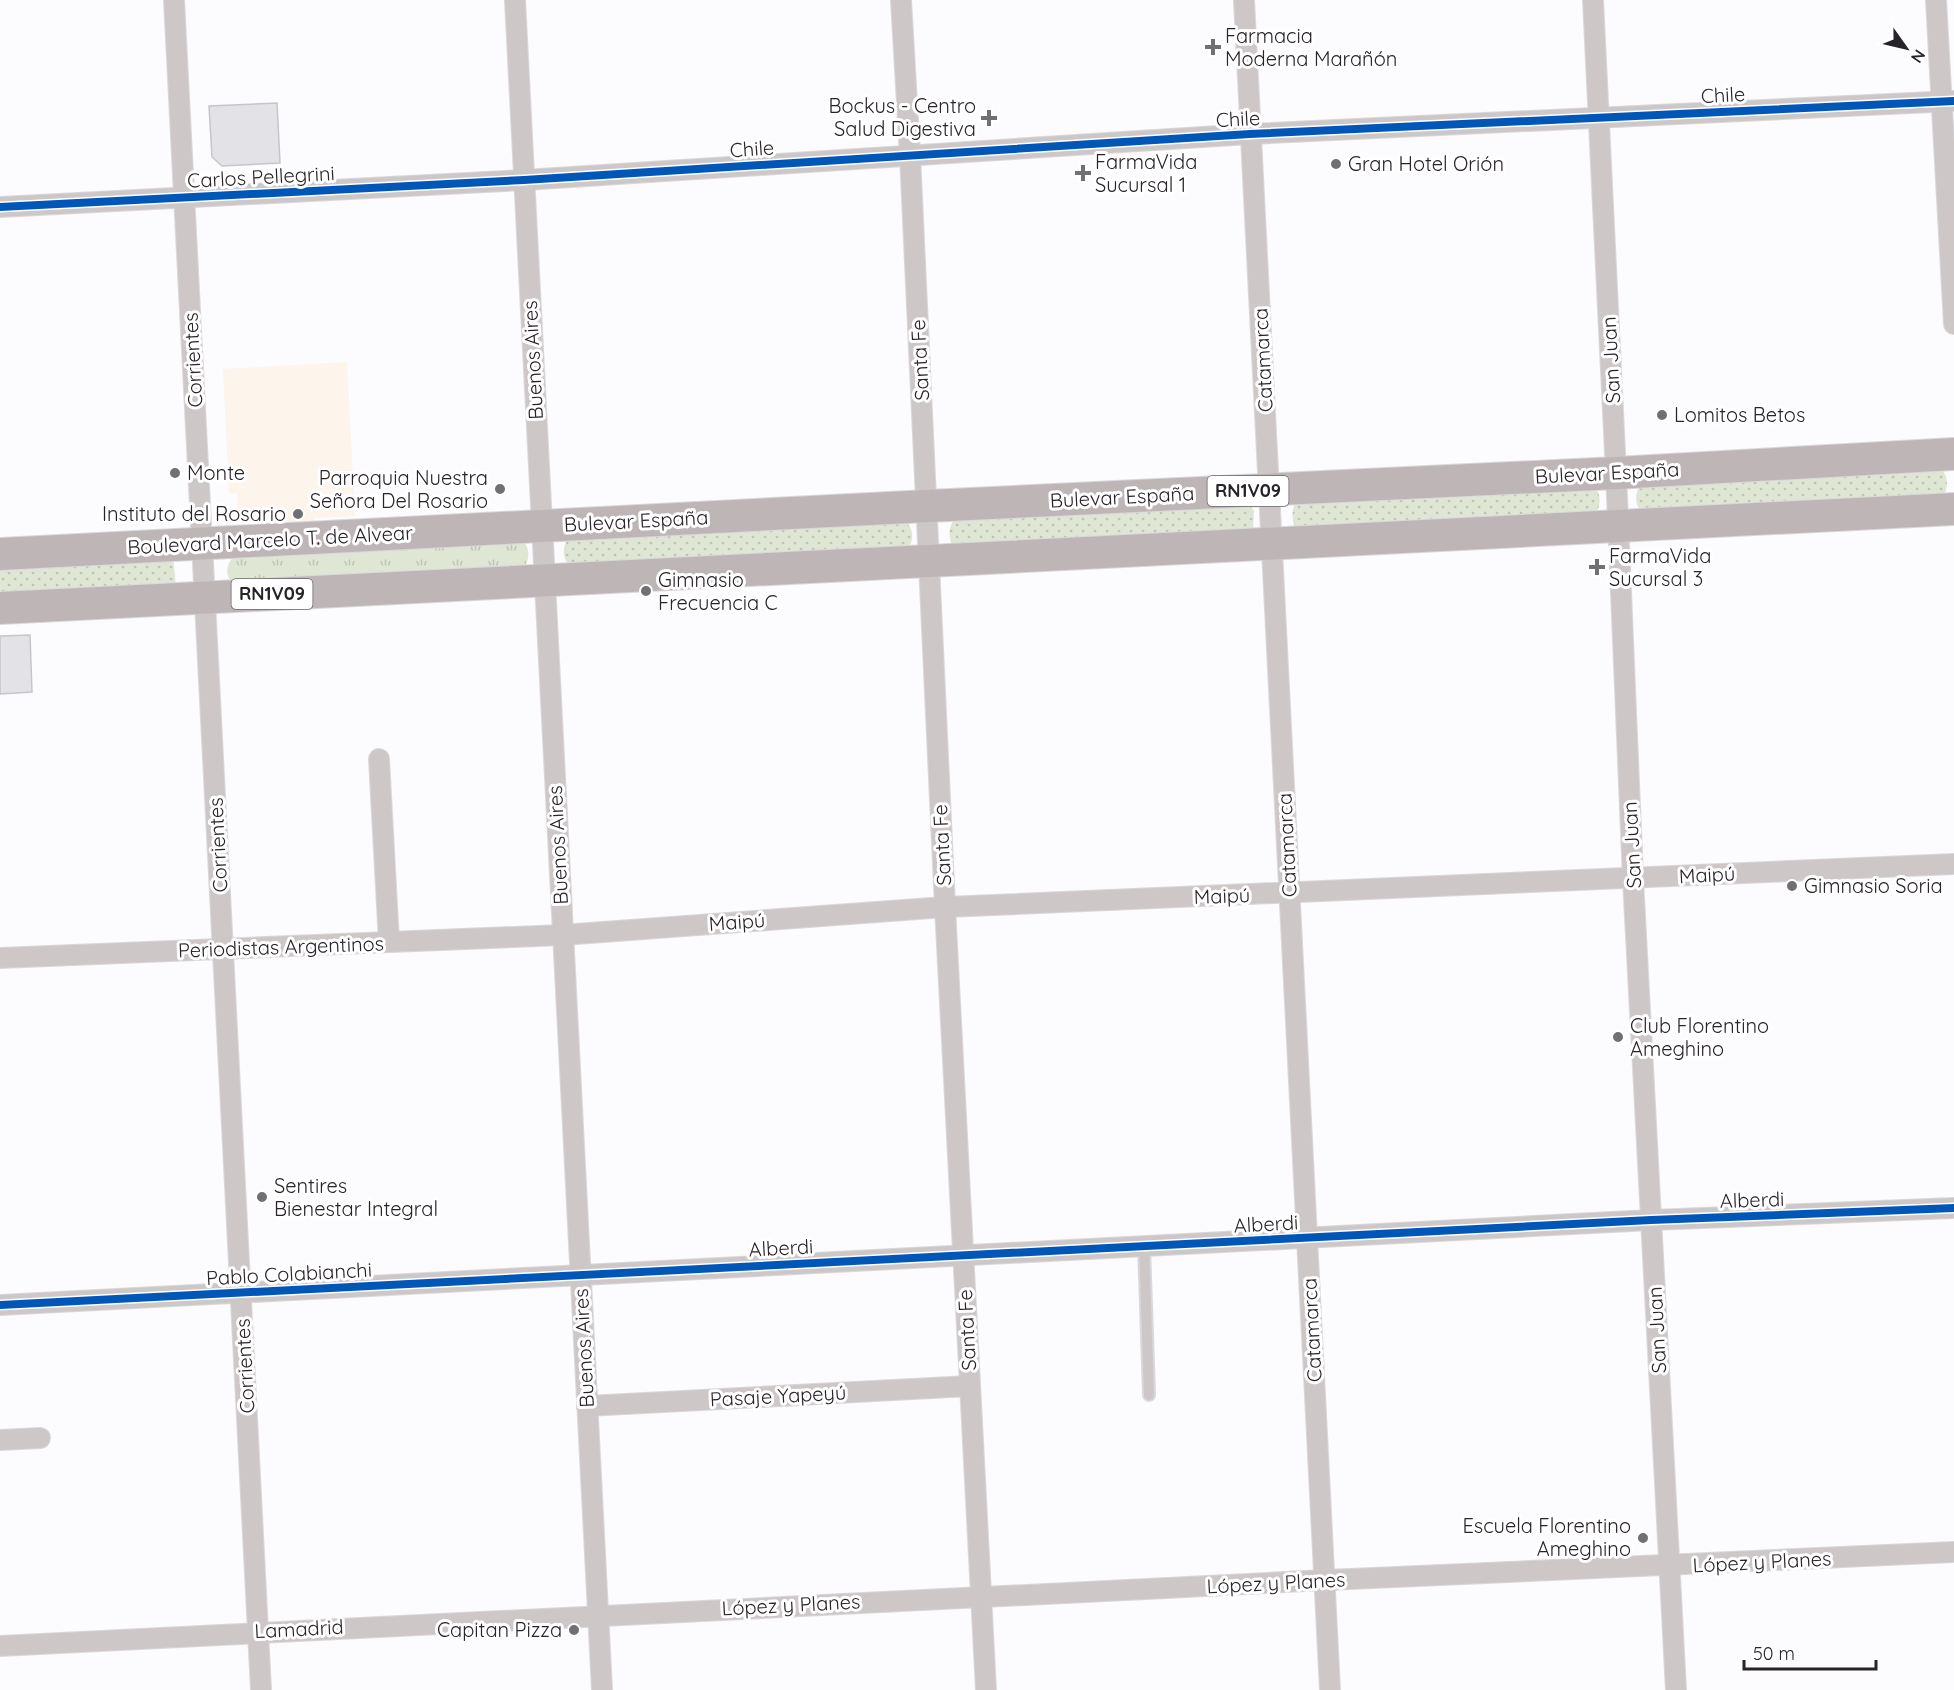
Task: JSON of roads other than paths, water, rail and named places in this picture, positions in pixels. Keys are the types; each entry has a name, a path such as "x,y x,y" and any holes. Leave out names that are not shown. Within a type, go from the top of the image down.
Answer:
{"main road":[{"name":"Bulevar España","path":"541,526 1954,454"},
{"name":"RN1V09","path":"0,608 1954,509"},
{"name":"Boulevard Marcelo T. de Alvear","path":"0,554 541,526"}],"street":[{"name":"Corrientes","path":"174,0 261,1690"},
{"name":"Buenos Aires","path":"515,0 602,1690"},
{"name":"Santa Fe","path":"901,0 986,1690"},
{"name":"Catamarca","path":"1244,0 1330,1690"},
{"name":"San Juan","path":"1593,0 1633,879 1676,1690"},
{"path":"1936,0 1947,101 1954,324"},
{"name":"Chile","path":"524,180 1250,134 1947,101"},
{"name":"Carlos Pellegrini","path":"0,207 524,180"},
{"path":"379,759 389,942"},
{"name":"Maipú","path":"562,935 945,907 1954,864"},
{"name":"Periodistas Argentinos","path":"0,958 562,935"},
{"name":"Alberdi","path":"580,1274 1651,1220 1954,1208"},
{"name":"Pablo Colabianchi","path":"0,1305 580,1274"},
{"name":"Pasaje Yapeyú","path":"587,1406 970,1386"},
{"path":"0,1440 40,1438"},
{"name":"López y Planes","path":"598,1613 1324,1580 1669,1567 1954,1552"},
{"name":"Lamadrid","path":"0,1646 598,1613"}],"lane":[{"path":"1144,1246 1149,1395"}],"place":[{"name":"Farmacia Moderna Marañón","path":"1213,47"},
{"name":"Bockus - Centro Salud Digestiva","path":"989,118"},
{"name":"Gran Hotel Orión","path":"1336,164"},
{"name":"FarmaVida Sucursal 1","path":"1083,173"},
{"name":"Lomitos Betos","path":"1662,415"},
{"name":"Monte","path":"175,473"},
{"name":"Parroquia Nuestra Señora Del Rosario","path":"500,489"},
{"name":"Instituto del Rosario","path":"298,514"},
{"name":"FarmaVida Sucursal 3","path":"1597,567"},
{"name":"Gimnasio Frecuencia C","path":"646,591"},
{"name":"Gimnasio Soria","path":"1792,886"},
{"name":"Club Florentino Ameghino","path":"1618,1037"},
{"name":"Sentires Bienestar Integral","path":"262,1197"},
{"name":"Escuela Florentino Ameghino","path":"1643,1538"},
{"name":"Capitan Pizza","path":"574,1630"}]}
